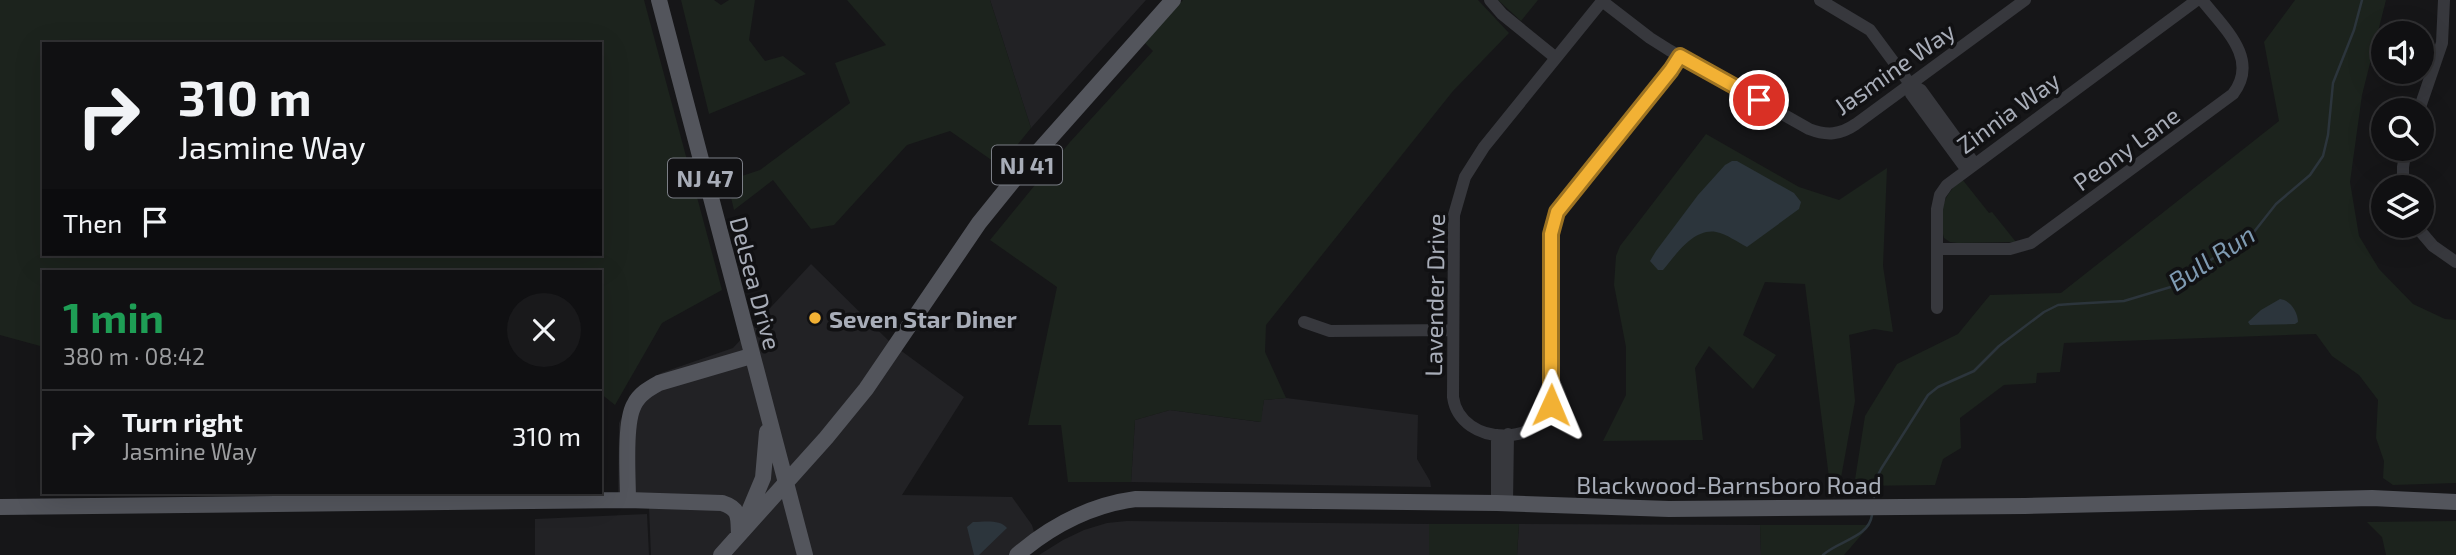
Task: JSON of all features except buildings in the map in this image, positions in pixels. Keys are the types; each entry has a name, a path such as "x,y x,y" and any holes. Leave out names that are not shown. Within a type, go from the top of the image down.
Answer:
{"main road":[{"name":"Delsea Drive","path":"659,0 805,555"},
{"name":"NJ 41","path":"786,482 866,389 979,223 1021,171 1174,0"},
{"path":"628,500 629,424 634,405 646,390 659,383 751,356"},
{"name":"NJ 47","path":"739,535 763,478 768,419"},
{"name":"NJ 47","path":"721,555 786,482"},
{"name":"Blackwood-Barnsboro Road","path":"1017,555 1065,521 1095,508 1136,499 1502,503 1669,509 2025,506 2372,498 2456,502"},
{"path":"0,507 628,500 722,503 733,506 736,511 739,535"}],"street":[{"path":"1490,0 1502,14 1556,58"},
{"name":"Lavender Drive","path":"1503,435 1476,430 1465,423 1457,413 1453,397 1454,224 1462,186 1484,147 1602,0"},
{"name":"Jasmine Way","path":"1602,0 1650,38 1680,56 1809,129 1833,134 1850,128 2025,0"},
{"path":"1820,0 1870,30 1910,85 1912,94 1970,166"},
{"name":"Zinnia Way","path":"1937,308 1937,213 1940,195 1950,182 2197,0"},
{"name":"Peony Lane","path":"1937,249 2016,248 2031,243 2233,94 2243,77 2243,57 2203,0"},
{"path":"2423,98 2442,43 2444,0"},
{"path":"1502,503 1503,435 1533,429 1551,405 1551,234 1554,218 1680,56"},
{"path":"2426,238 2456,262"},
{"path":"1304,322 1331,331 1453,330"}],"shaded area":[{"path":"0,0 644,0 722,290 662,323 615,405 602,395 602,270 42,270 42,346 0,335"},
{"path":"681,0 714,0 721,5 729,0 755,0 749,40 765,61 783,56 806,74 709,114"},
{"path":"847,0 990,0 1031,128 1000,166 950,131 907,145 834,225 811,229 773,180 734,210 727,181 760,170 850,103 835,63 886,45"},
{"path":"990,0 1146,0 1031,128"},
{"path":"1183,0 1478,0 1509,33 1453,91 1266,325 1265,352 1286,398 1264,400 1261,422 1170,410 1135,420 1131,482 1068,482 1061,425 1028,425 1057,287 990,240 1070,142 1153,51 1145,43"},
{"path":"1498,0 1538,0 1521,21"},
{"path":"2295,0 2386,0 2381,21 2371,21 2371,59 2362,95 2350,182 2359,236 2379,269 2413,304 2445,319 2456,320 2456,483 2393,485 2383,478 2384,461 2376,438 2378,400 2359,375 2332,356 2316,334 2064,343 2060,372 2037,373 2036,383 2004,385 1960,418 1961,448 1943,459 1935,485 1854,486 1865,416 1897,364 1958,334 1990,295 2061,293 2279,121 2264,42"},
{"path":"1706,134 1799,187 1839,200 1887,168 1883,266 1893,332 1874,329 1849,335 1855,401 1838,494 1831,494 1805,284 1765,282 1743,335 1776,355 1753,389 1709,346 1695,368 1703,440 1603,441 1626,395 1626,347 1614,285 1616,256 1620,246"},
{"path":"1737,161 1794,193 1801,202 1799,209 1747,247 1720,233 1700,234 1685,244 1663,270 1658,270 1650,261 1656,251 1698,195 1725,165"},
{"path":"1962,179 2016,242 1958,243 1944,238 1941,220 1943,205 1950,191"},
{"path":"811,264 892,344 964,397 902,495 1012,497 1032,525 1036,539 1017,555 651,555 649,507 618,506 619,423 635,391 661,373 733,348"},
{"path":"2280,299 2293,307 2298,322 2250,325 2248,322 2261,310"},
{"path":"1286,398 1418,415 1417,459 1431,487 1131,482 1135,420 1170,410 1260,422 1264,400"},
{"path":"647,514 649,555 535,555 535,519"},
{"path":"2456,521 2456,555 2386,555 2382,537 2367,522"},
{"path":"973,522 996,522 1007,528 979,555 974,555 967,527"},
{"path":"1107,523 1429,524 1429,555 1039,555 1084,530"},
{"path":"1429,524 1519,524 1517,555 1429,555"},
{"path":"1519,524 1760,525 1761,555 1517,555"},
{"path":"1760,525 1870,525 1844,555 1761,555"}],"waterway":[{"name":"Bull Run","path":"1874,497 1881,469 1928,395 1938,387 1974,371 1999,346 2044,312 2058,305 2124,301 2174,286 2215,257 2250,237 2276,204 2310,175 2323,156 2328,135 2333,83 2354,30 2362,0"},
{"name":"Bull Run","path":"1823,555 1859,534 1870,523 1872,515"}],"place":[{"name":"Seven Star Diner","path":"815,318"}],"route":[{"path":"1551,405 1551,234 1557,212 1680,56 1759,100"}]}
